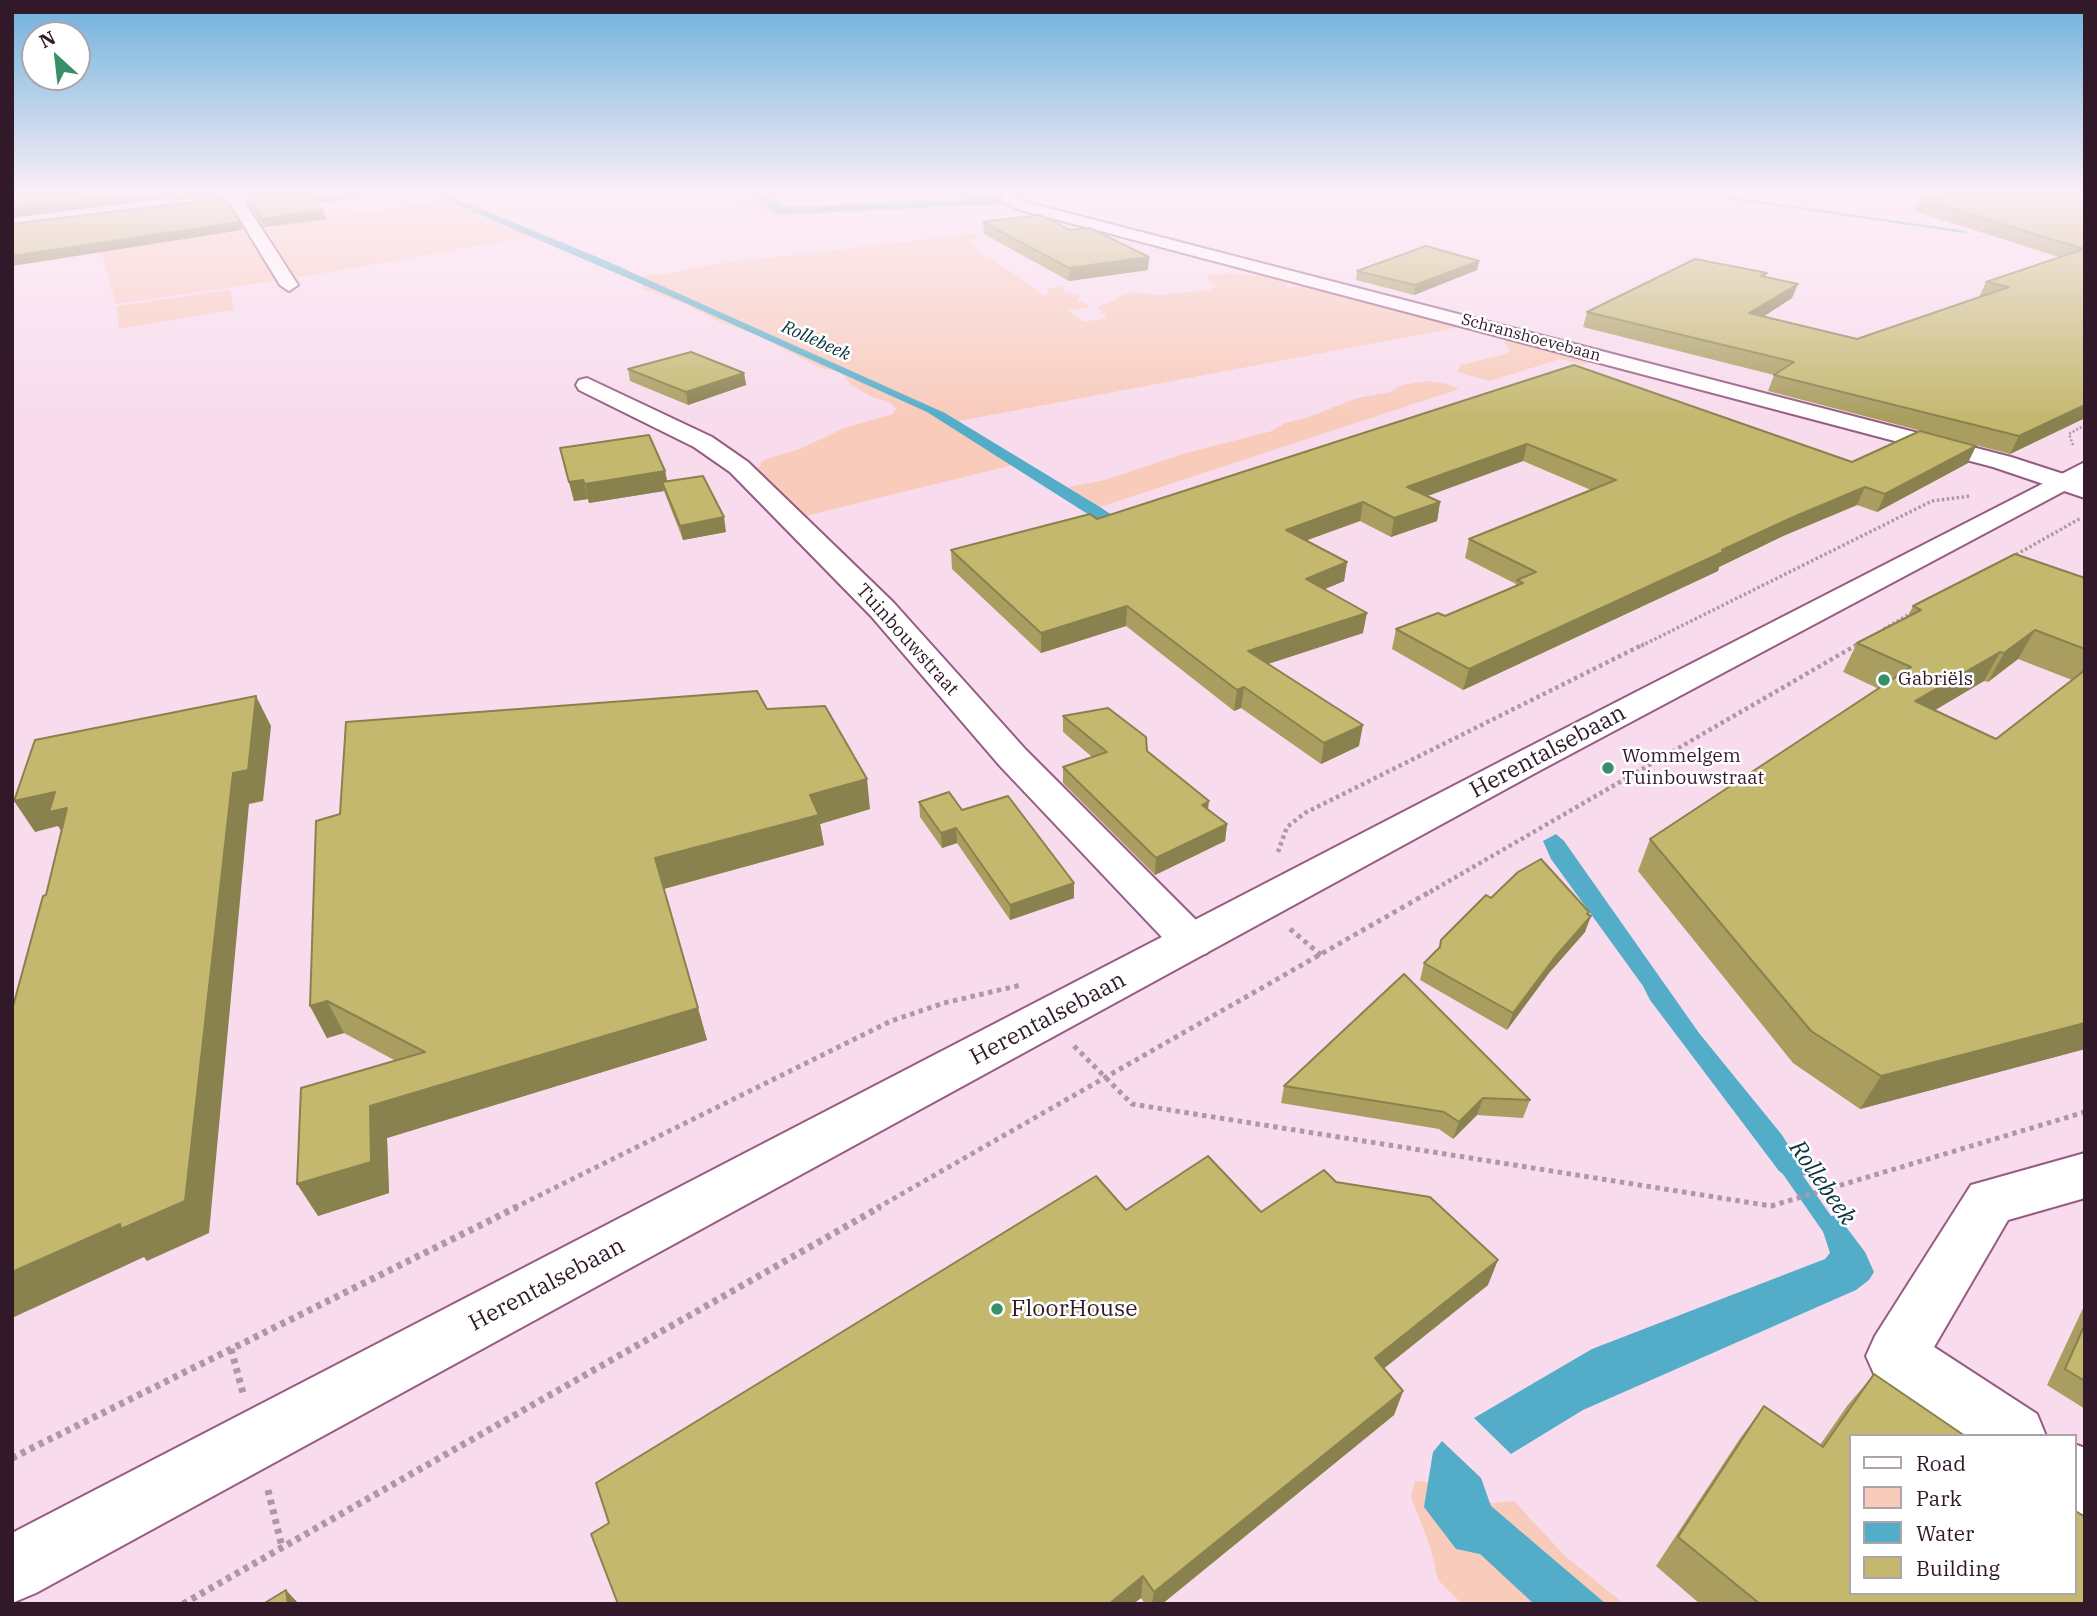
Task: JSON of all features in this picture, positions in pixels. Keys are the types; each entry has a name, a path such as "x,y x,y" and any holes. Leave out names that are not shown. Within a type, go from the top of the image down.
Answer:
{"street":[{"path":"278,267 289,285"},
{"name":"Schranshoevebaan","path":"1259,267 2065,478"},
{"name":"Tuinbouwstraat","path":"587,385 703,442 739,467 882,610 1013,758 1192,943"},
{"name":"Herentalsebaan","path":"12,1569 1033,996 1192,943 2065,478"},
{"path":"2012,1434 1896,1356 1990,1202 2085,1175"}],"path":[{"path":"1277,857 1287,827 1305,813 1931,501 2065,478"},
{"path":"2001,562 2085,516"},
{"path":"1879,632 1925,605"},
{"path":"183,1604 1105,1079 1868,639"},
{"path":"12,1458 891,1021 944,1003 1033,996 1105,1079 1132,1104 1771,1206 2085,1112"}],"green space":[{"path":"105,267 355,267 301,277 116,304"},
{"path":"699,267 1004,267 1046,296 1050,288 1060,286 1065,292 1080,296 1078,301 1090,305 1088,308 1067,310 1084,322 1107,318 1097,307 1116,300 1117,297 1134,292 1157,295 1211,290 1215,285 1205,276 1231,273 1278,278 1288,286 1283,289 1306,285 1471,325 959,421 947,414 934,416 1013,465 793,519 744,472 760,467 761,462 769,458 800,449 844,428 893,414 896,408 889,402 872,397 851,385 840,371 823,369 752,333 643,289 641,281 647,275"},
{"path":"230,290 234,310 119,329 117,306"},
{"path":"1515,337 1599,359 1583,365 1560,359 1490,381 1458,372 1461,365 1506,354 1510,350 1504,343 1505,340"},
{"path":"1428,381 1459,389 1100,507 1068,487 1105,480 1186,453 1272,431 1285,423 1309,417 1357,398 1390,392 1402,385"},
{"path":"1415,1481 1461,1484 1480,1504 1514,1501 1565,1556 1624,1604 1462,1604 1438,1580 1430,1546 1411,1497"}],"water":[{"path":"603,267 621,267 945,413 1100,507 1170,554 1105,525 927,412"},
{"path":"1556,834 1564,841 1699,1033 1782,1135 1807,1175 1787,1177 1779,1171 1650,1000 1643,986 1551,859 1543,841"},
{"path":"1837,1215 1865,1252 1874,1272 1869,1280 1856,1290 1583,1410 1511,1454 1474,1418 1592,1349 1825,1259 1830,1253 1819,1219"},
{"path":"1442,1441 1481,1478 1491,1506 1606,1604 1534,1604 1480,1554 1456,1549 1424,1507 1433,1452"}],"building":[{"path":"1367,267 1462,267 1415,285 1357,271"},
{"path":"1678,267 1738,267 1767,273 1761,276 1798,284 1749,313 1857,339 2009,287 1986,282 2029,267 2085,267 2085,405 2019,436 1774,375 1794,362 1587,312"},
{"path":"691,352 744,373 686,392 628,369"},
{"path":"1574,365 1852,462 1920,431 1976,446 1885,494 1865,487 1791,518 1469,669 1396,629 1438,613 1445,616 1523,583 1517,580 1536,572 1469,539 1616,480 1527,444 1407,487 1440,502 1394,518 1363,502 1286,530 1347,562 1306,579 1367,613 1248,651 1363,725 1324,743 1244,687 1237,690 1127,606 1041,633 951,550 1090,514 1097,519"},
{"path":"649,435 665,471 585,484 583,480 569,482 560,448"},
{"path":"703,476 724,517 680,526 662,482"},
{"path":"2015,554 2085,578 2085,649 2035,630 2004,653 2000,652 1915,701 1996,739 2085,670 2085,1023 1881,1076 1811,1031 1650,839 1911,667 1857,643 1921,610 1913,606"},
{"path":"757,691 767,709 825,706 867,779 810,795 819,815 655,858 698,1008 370,1106 371,1162 297,1184 301,1088 425,1052 327,1001 310,1006 316,821 340,814 346,722"},
{"path":"256,696 248,770 233,773 185,1201 121,1229 120,1224 12,1272 12,1010 43,896 46,895 67,808 49,812 55,792 14,801 35,740"},
{"path":"1108,708 1146,737 1147,751 1209,801 1202,805 1227,824 1156,858 1063,767 1107,752 1063,716"},
{"path":"949,792 962,810 1008,796 1074,883 1010,905 956,828 941,833 919,802"},
{"path":"1541,859 1591,916 1555,957 1513,1013 1424,963 1440,947 1441,940 1486,895 1491,898 1518,872"},
{"path":"1404,974 1530,1100 1483,1098 1459,1122 1444,1112 1284,1086"},
{"path":"1208,1156 1261,1212 1324,1170 1336,1182 1430,1197 1498,1260 1375,1358 1403,1391 1154,1592 1143,1576 1109,1604 618,1604 591,1534 609,1523 596,1483 1096,1176 1126,1210"},
{"path":"2085,1324 2085,1381 2065,1369"},
{"path":"1874,1374 1962,1434 1848,1434 1848,1595 2076,1595 2076,1511 2085,1517 2085,1604 1760,1604 1678,1537 1764,1406 1823,1447"},
{"path":"286,1590 288,1604 263,1604"}],"waterway":[{"name":"Rollebeek","path":"1784,1162 1832,1231"}],"place":[{"name":"Gabriëls","path":"1884,680"},
{"name":"Wommelgem Tuinbouwstraat","path":"1608,768"},
{"name":"FloorHouse","path":"997,1309"}]}
